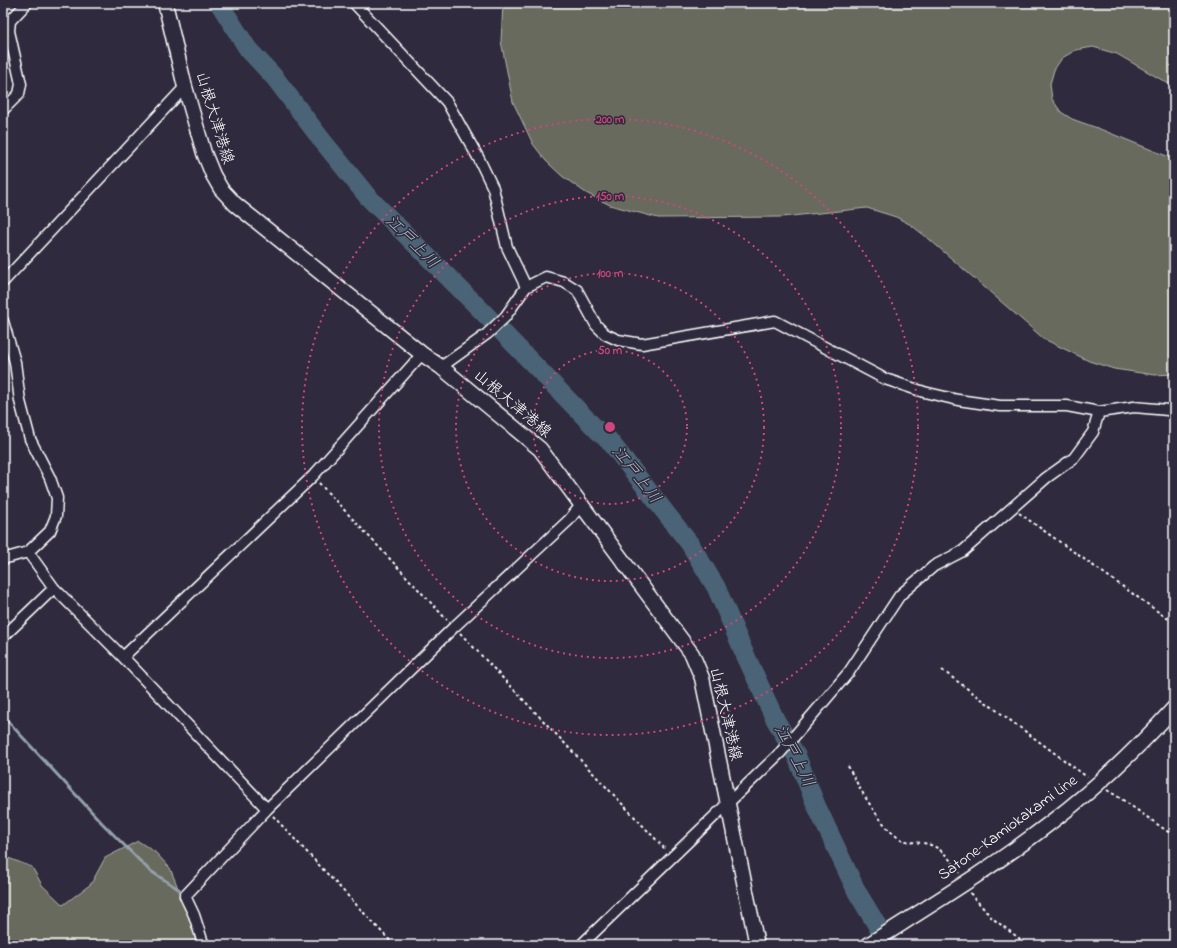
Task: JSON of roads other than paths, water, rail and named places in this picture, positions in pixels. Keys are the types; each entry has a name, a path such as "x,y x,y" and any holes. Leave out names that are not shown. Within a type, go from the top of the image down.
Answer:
{"main road":[{"name":"山根大津港線","path":"164,3 185,87 204,153 213,175 221,189 235,204 422,354 441,367 540,449 692,654 702,678 757,945"},
{"name":"Satone-Kamiokakami Line","path":"870,943 963,884 1050,824 1097,785 1131,753 1174,708"}],"street":[{"path":"3,110 19,94 21,84 9,31 10,21 27,3"},
{"path":"354,3 447,102 479,159 493,188 507,247 526,287"},
{"path":"3,282 185,87"},
{"path":"441,367 487,334 505,317 526,287 546,277 564,282 577,290 596,325 605,334 618,340 642,344 775,321 885,379 924,392 958,400 1000,406 1067,406 1099,412 1134,406 1168,410 1174,413"},
{"path":"3,321 14,362 20,401 30,439 50,478 56,498 56,516 50,531 28,552 3,558"},
{"path":"123,657 313,476 422,354"},
{"path":"581,945 780,753 849,672 900,595 934,566 963,551 1046,478 1074,458 1093,432 1099,412"},
{"path":"200,945 203,943 194,914 185,896 267,809 454,627 569,520 581,505"},
{"path":"28,552 54,588 123,657 267,809"},
{"path":"3,637 54,588"}],"waterway":[{"name":"江戸上川","path":"219,3 248,49 275,78 321,139 368,197 483,312 601,434 608,439 690,544 716,587 775,719 797,757 816,805 857,892 889,945"},
{"path":"3,716 102,823 149,870 186,894"},
{"path":"204,936 213,945"}]}
